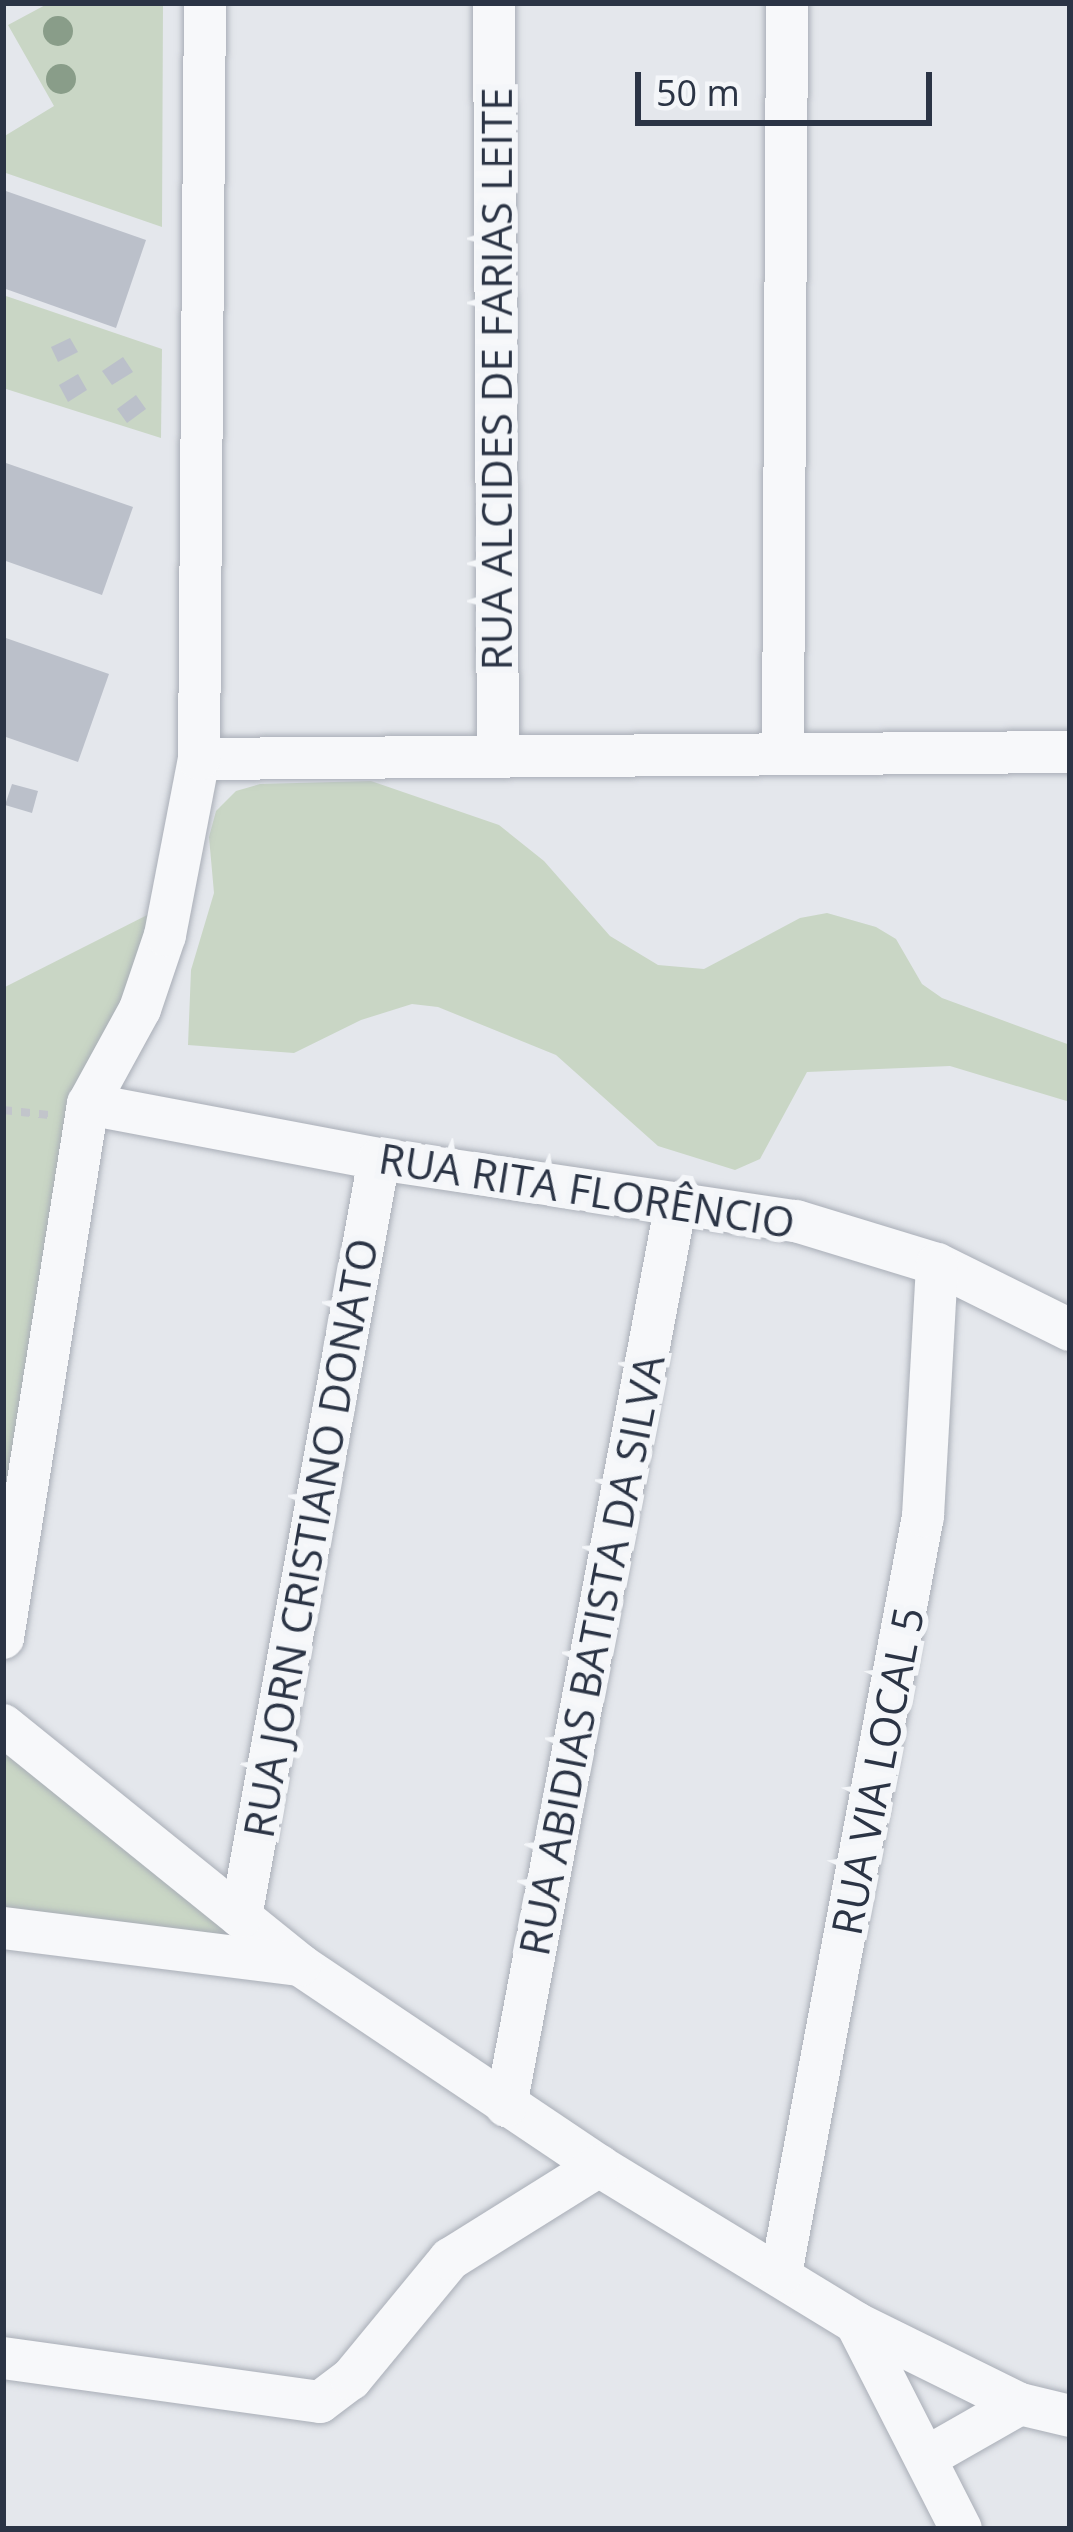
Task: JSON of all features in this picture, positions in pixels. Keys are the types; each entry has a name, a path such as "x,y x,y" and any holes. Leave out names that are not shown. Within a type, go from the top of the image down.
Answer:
{"street":[{"path":"3,1638 88,1104 140,1009 166,935 199,758 205,3"},
{"path":"494,3 515,3"},
{"name":"RUA ALCIDES DE FARIAS LEITE","path":"494,3 498,755"},
{"path":"783,748 787,3"},
{"path":"199,758 783,748 1070,752"},
{"name":"RUA RITA FLORÊNCIO","path":"88,1104 379,1159 796,1221 938,1264 1070,1330"},
{"name":"RUA JORN CRISTIANO DONATO","path":"241,1917 379,1159"},
{"name":"RUA ABIDIAS BATISTA DA SILVA","path":"506,2106 676,1203"},
{"name":"RUA VIA LOCAL 5","path":"781,2274 923,1516 938,1264"},
{"path":"3,1725 300,1965 598,2166 856,2323 1020,2404 1068,2405"},
{"path":"3,1928 300,1965"},
{"path":"3,2358 320,2402 351,2379 450,2259 598,2166"},
{"path":"856,2323 961,2529"},
{"path":"927,2457 1020,2404"}],"green space":[{"path":"49,3 163,3 162,227 3,172 3,137 54,106 8,25"},
{"path":"3,295 162,349 161,438 3,388"},
{"path":"371,781 499,825 544,861 610,936 658,965 704,969 800,918 827,913 876,927 896,939 922,984 942,998 1070,1045 1070,1102 950,1066 807,1072 760,1159 735,1170 658,1146 556,1055 438,1007 412,1004 361,1020 294,1053 188,1045 191,970 214,893 209,837 216,811 236,791 260,784"},
{"path":"165,906 80,1103 3,1570 3,988"},
{"path":"3,1753 72,1800 246,1936 235,1944 3,1914"}],"building":[{"path":"3,190 146,240 116,328 3,288"},
{"path":"70,338 78,352 58,362 51,347"},
{"path":"123,357 133,372 112,385 102,371"},
{"path":"78,374 87,390 68,402 59,385"},
{"path":"136,395 146,409 127,423 117,409"},
{"path":"3,462 133,507 102,595 3,560"},
{"path":"3,637 109,674 78,762 3,736"},
{"path":"12,784 38,791 32,813 5,805"}]}
